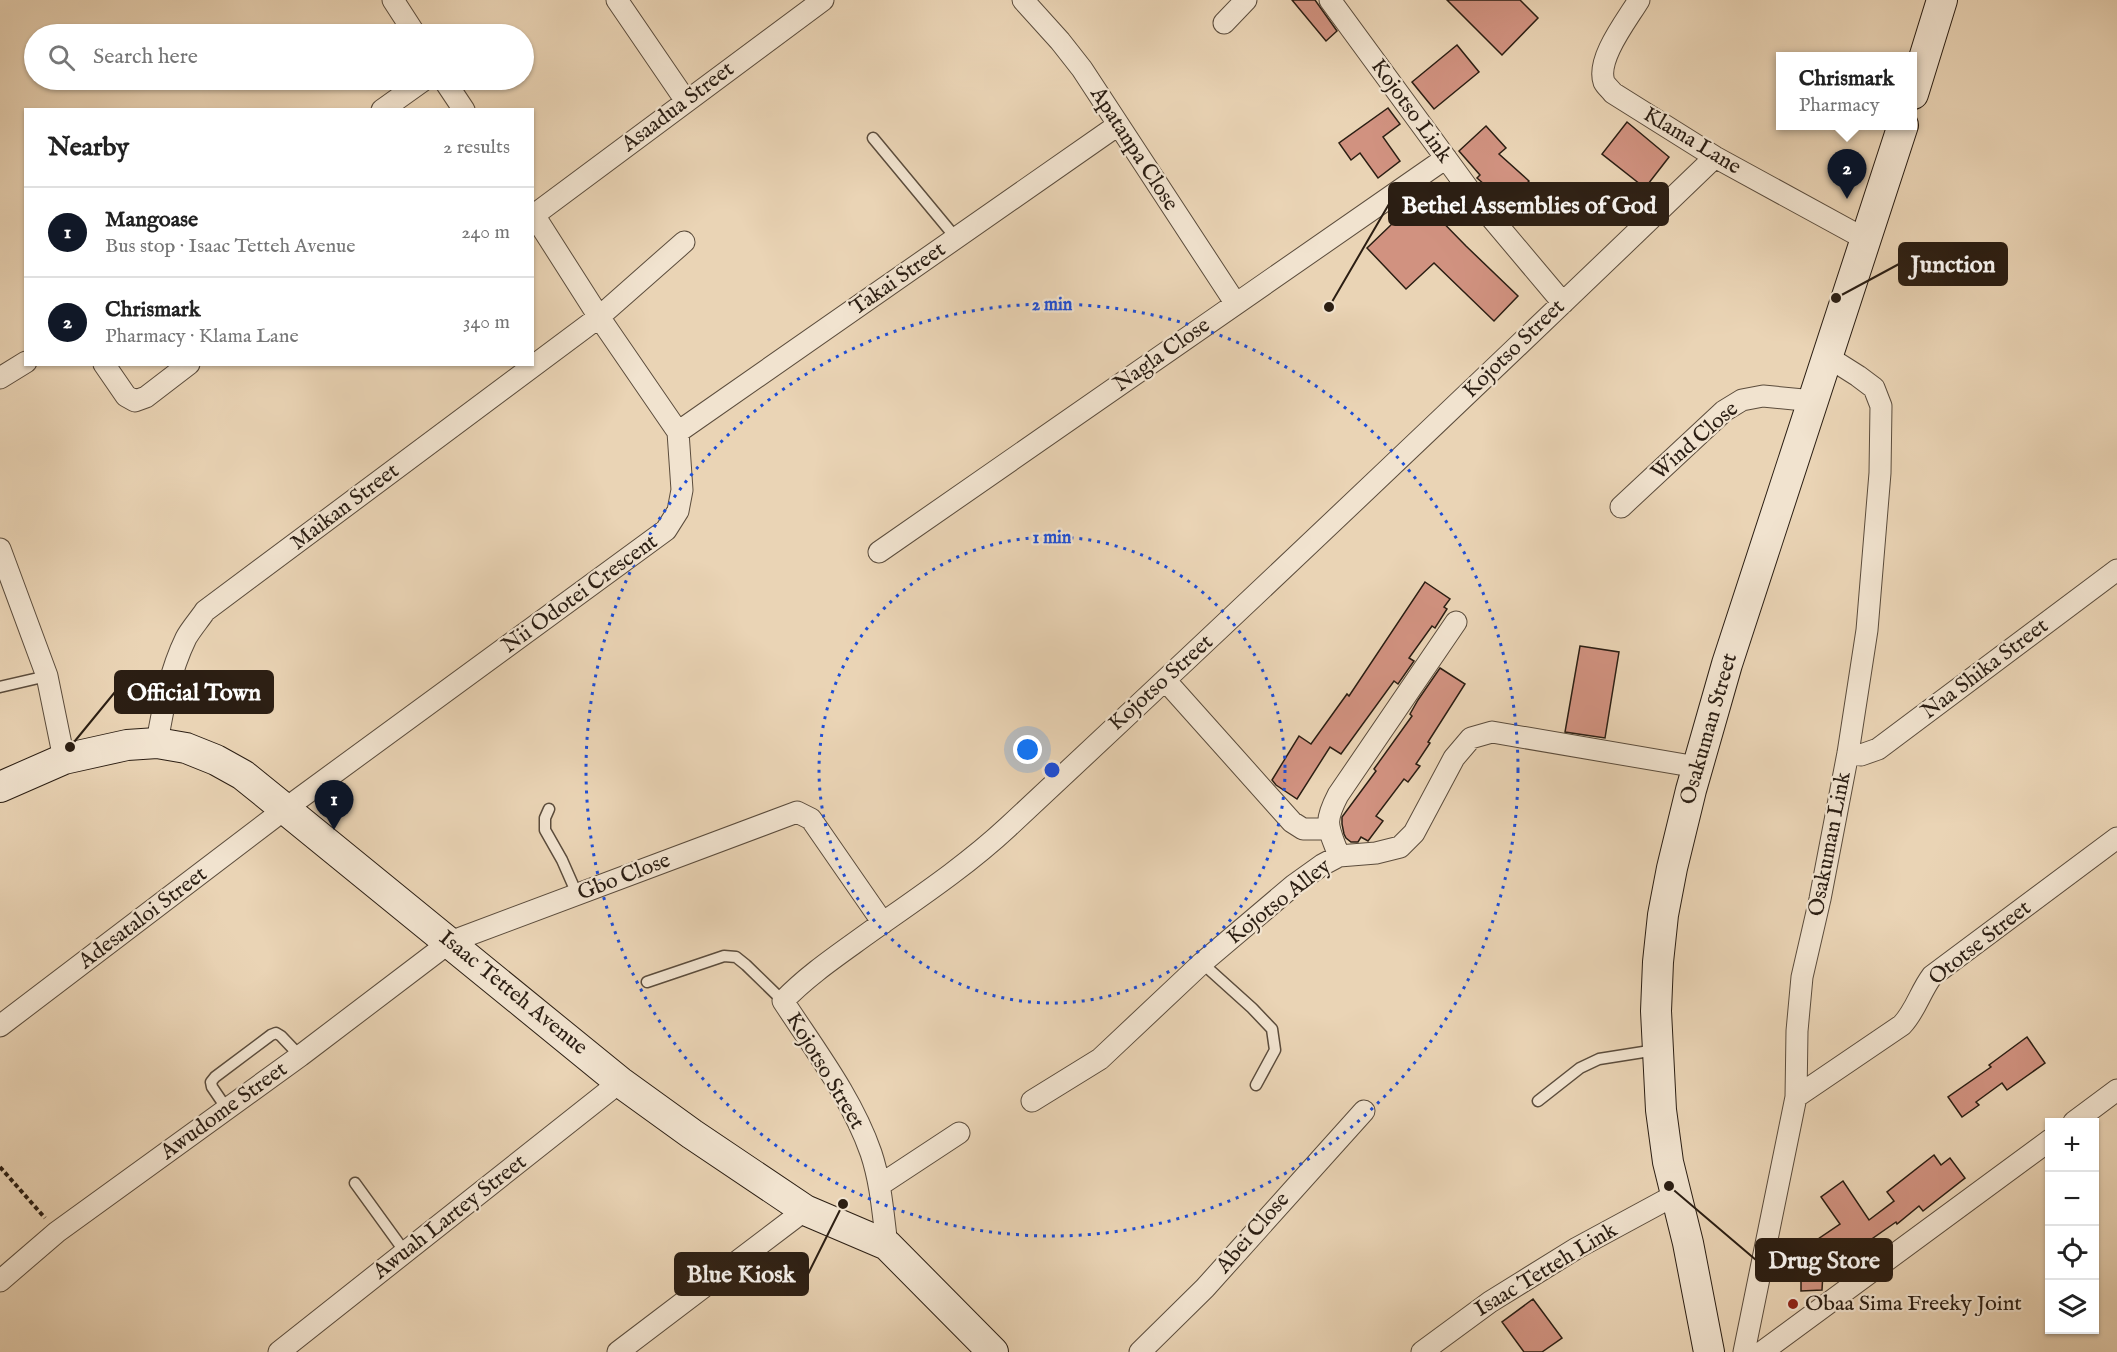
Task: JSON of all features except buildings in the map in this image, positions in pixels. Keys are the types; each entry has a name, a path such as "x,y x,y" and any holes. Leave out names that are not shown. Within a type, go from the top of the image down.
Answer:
{"street":[{"path":"393,0 409,24"},
{"path":"617,0 686,101"},
{"name":"Asaadua Street","path":"534,212 823,0"},
{"name":"Apatanpa Close","path":"1023,0 1075,60 1236,304"},
{"path":"1224,23 1246,0"},
{"name":"Kojotso Link","path":"1330,0 1509,240 1563,303"},
{"name":"Klama Lane","path":"1639,0 1606,55 1602,68 1604,84 1613,93 1715,157 1865,238"},
{"path":"1917,81 1942,0"},
{"path":"385,108 410,90"},
{"path":"451,90 463,108"},
{"name":"Takai Street","path":"678,432 1118,126"},
{"name":"Osakuman Street","path":"1709,1352 1688,1243 1675,1195 1661,1110 1657,1050 1658,962 1663,915 1697,767 1727,664 1902,130"},
{"name":"Kojotso Street","path":"887,1245 880,1185 872,1154 850,1106 783,1001 812,975 932,889 1005,830 1715,157"},
{"name":"Nagla Close","path":"879,552 1446,158"},
{"path":"534,215 599,318 678,432"},
{"name":"Maikan Street","path":"157,743 174,666 187,636 205,611 599,318 684,242"},
{"name":"Osakuman Link","path":"1744,1352 1796,1097 1797,1031 1803,977 1848,753 1867,630 1880,473 1881,406 1874,388 1828,357"},
{"path":"0,378 24,363"},
{"path":"105,366 126,396 135,400 146,397 186,366"},
{"name":"Wind Close","path":"1621,507 1724,411 1742,400 1763,396 1814,401"},
{"name":"Nii Odotei Crescent","path":"285,809 666,530 678,511 682,490 678,432"},
{"path":"0,549 47,676 64,759"},
{"name":"Naa Shika Street","path":"1848,753 1861,755 1878,749 2117,570"},
{"path":"1339,856 1329,829 1329,813 1338,795 1456,622"},
{"path":"1165,680 1292,822 1303,829 1329,829"},
{"name":"Kojotso Alley","path":"1032,1101 1100,1059 1203,963 1294,885 1322,865 1339,856 1376,853 1400,847 1414,833 1454,758 1472,738 1492,732 1697,767"},
{"name":"Isaac Tetteh Avenue","path":"0,787 64,759 127,745 157,743 186,748 216,760 243,775 620,1082 805,1210 887,1245 993,1352"},
{"name":"Adesataloi Street","path":"0,1026 285,809"},
{"name":"Gbo Close","path":"450,942 797,812 811,819 884,923"},
{"name":"Ototse Street","path":"1796,1097 1902,1025 1913,1013 1924,987 1932,976 2117,838"},
{"name":"Awudome Street","path":"0,1281 57,1232 300,1056 450,942"},
{"name":"Awuah Lartey Street","path":"279,1352 620,1082"},
{"path":"2079,1118 2117,1090"},
{"name":"Abei Close","path":"1140,1352 1205,1288 1364,1111"},
{"path":"880,1185 959,1133"},
{"path":"1762,1352 2045,1143"},
{"name":"Isaac Tetteh Link","path":"1422,1352 1490,1302 1577,1248 1675,1195"},
{"path":"618,1352 805,1210"}],"lane":[{"path":"873,138 956,238"},
{"path":"0,687 47,676"},
{"path":"549,809 545,818 545,830 577,894"},
{"path":"646,982 724,956 736,957 783,1001"},
{"path":"1203,963 1272,1029 1275,1050 1256,1085"},
{"path":"227,1109 212,1088 211,1082 214,1077 271,1035 276,1033 281,1036 300,1056"},
{"path":"1538,1101 1580,1068 1599,1059 1657,1050"},
{"path":"355,1183 405,1252"}],"path":[{"path":"0,1167 57,1232"}],"place":[{"name":"Chrismark","path":"1847,199"},
{"name":"Junction","path":"1836,298"},
{"name":"Bethel Assemblies of God","path":"1329,307"},
{"name":"Official Town","path":"70,747"},
{"name":"Mangoase","path":"334,830"},
{"name":"Drug Store","path":"1669,1186"},
{"name":"Blue Kiosk","path":"843,1204"},
{"name":"Obaa Sima Freeky Joint","path":"1793,1304"}]}
